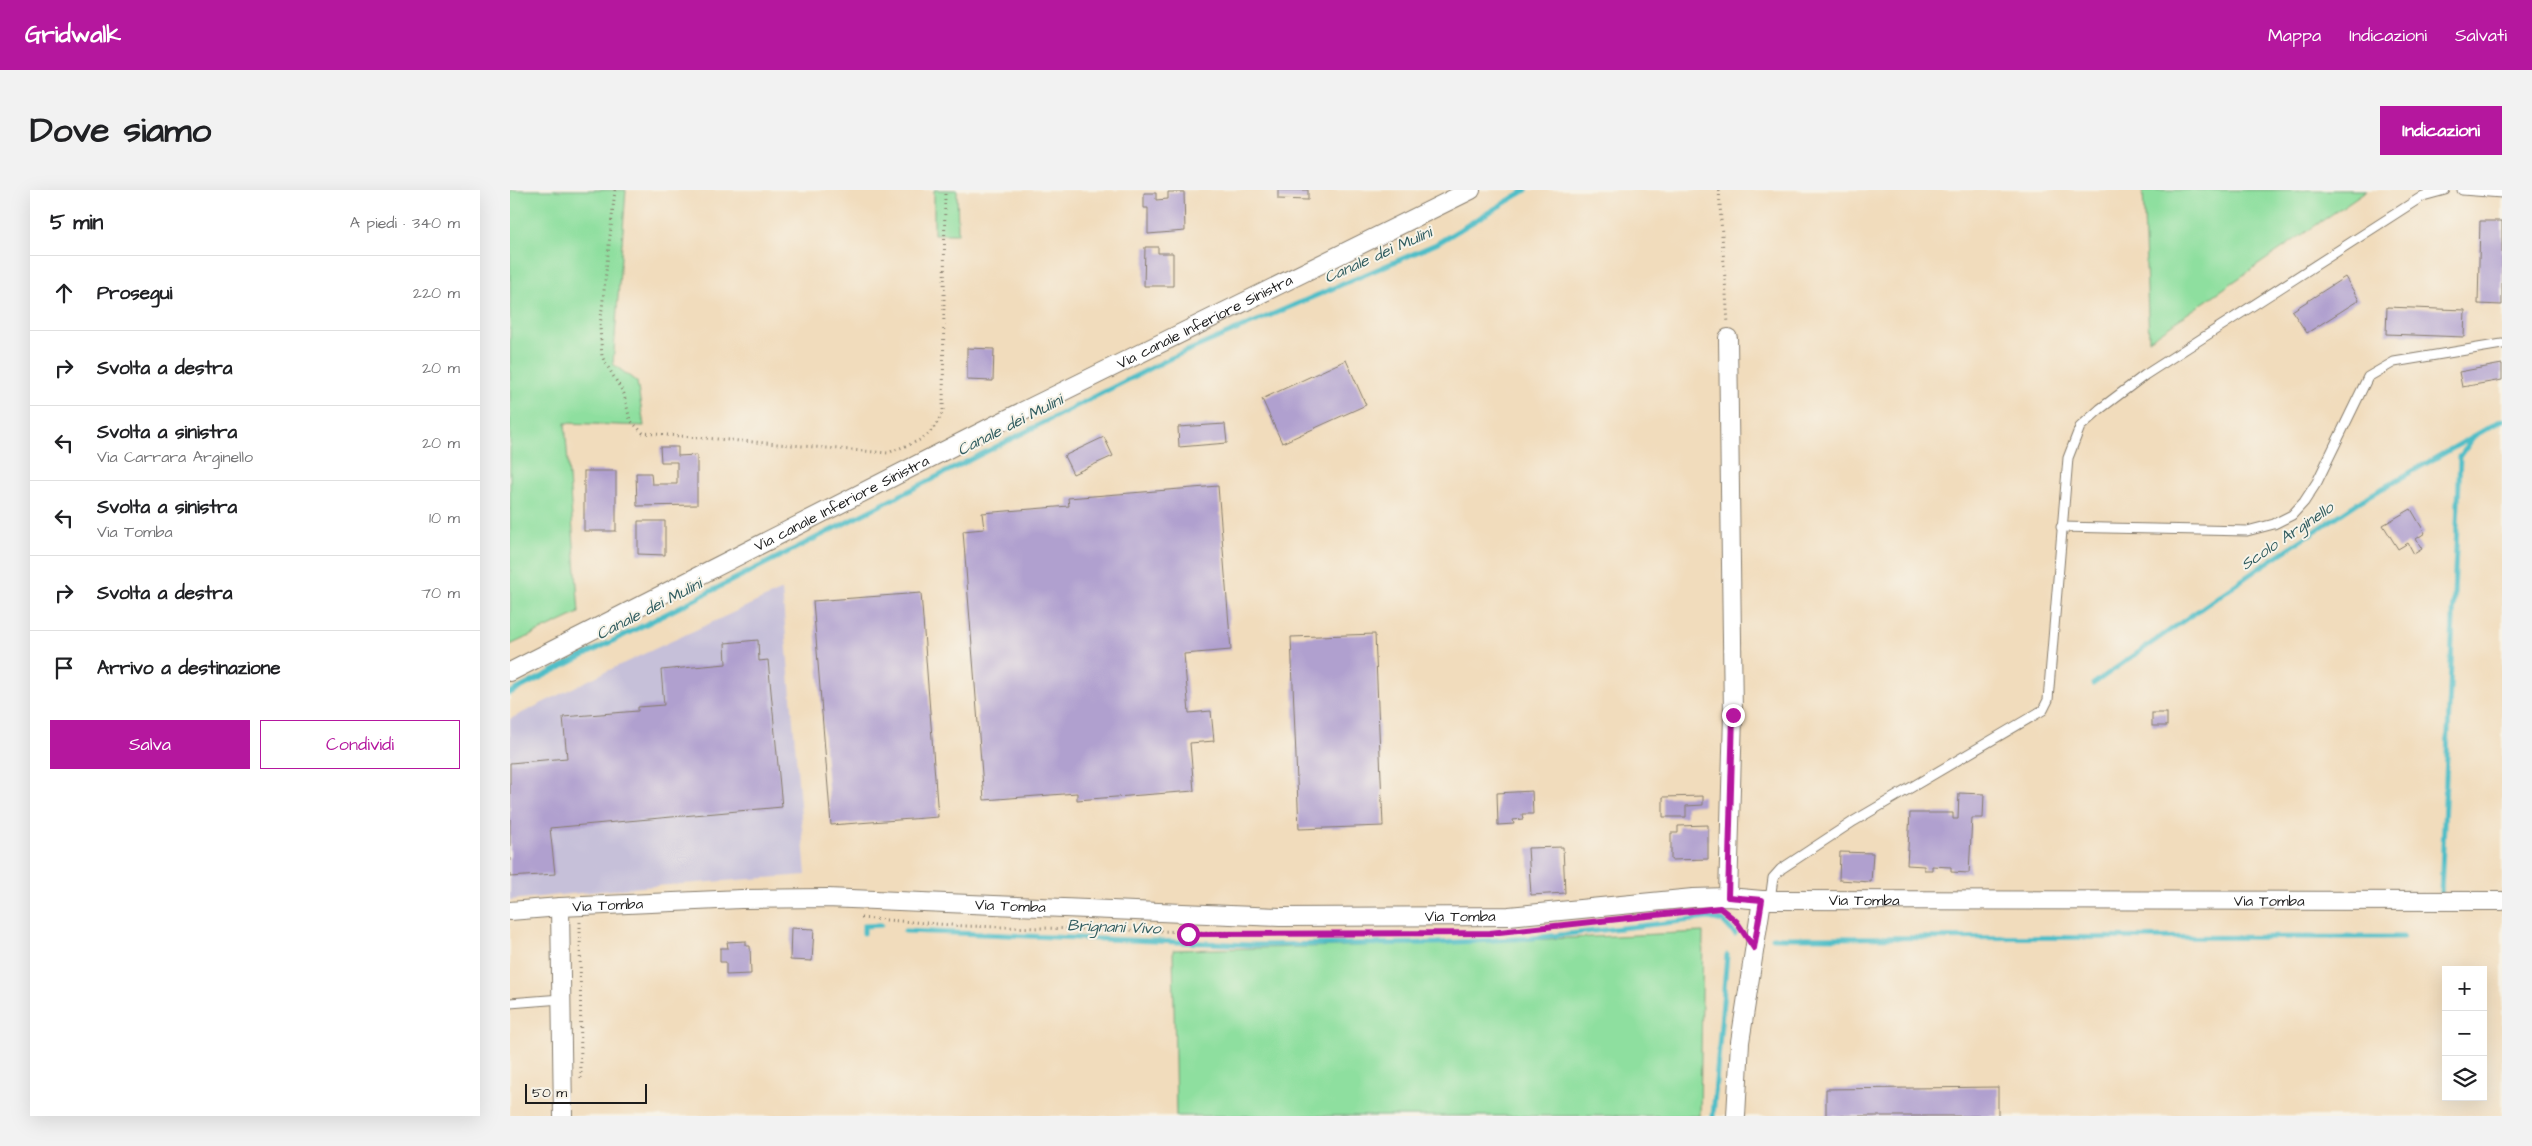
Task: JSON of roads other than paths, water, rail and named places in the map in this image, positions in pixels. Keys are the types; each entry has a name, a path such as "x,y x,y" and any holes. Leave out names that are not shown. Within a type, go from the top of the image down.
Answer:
{"street":[{"name":"Via canale Inferiore Sinistra","path":"510,672 1105,370 1471,190"},
{"path":"1724,903 1733,715 1728,338"},
{"name":"Via Tomba","path":"510,911 560,906 741,899 827,898 1271,916 1509,916 1766,900 2502,901"},
{"path":"1736,1116 1740,1042 1754,948 1766,900"},
{"path":"560,906 563,1116"}],"lane":[{"path":"1766,900 1773,878 1781,869 1854,821 2043,710 2048,700 2068,458 2080,427 2100,409 2153,369 2422,196 2445,190"},
{"path":"2462,190 2502,193"},
{"path":"2061,527 2248,530 2274,524 2292,515 2313,489 2368,378 2394,362 2502,344"},
{"path":"510,1003 561,998"}],"waterway":[{"name":"Canale dei Mulini","path":"510,693 1171,358 1436,244 1526,190"},
{"name":"Scolo Arginello","path":"2093,684 2259,568 2362,500 2502,420"},
{"path":"2441,893 2460,457 2473,438"},
{"name":"Brignani Vivo","path":"905,931 1253,945 1437,943 1533,938 1709,918 1723,921 1735,934"},
{"name":"Brignani Vivo","path":"864,933 864,926 881,925"},
{"path":"1773,938 2403,937"},
{"path":"1713,1116 1727,955"}]}
